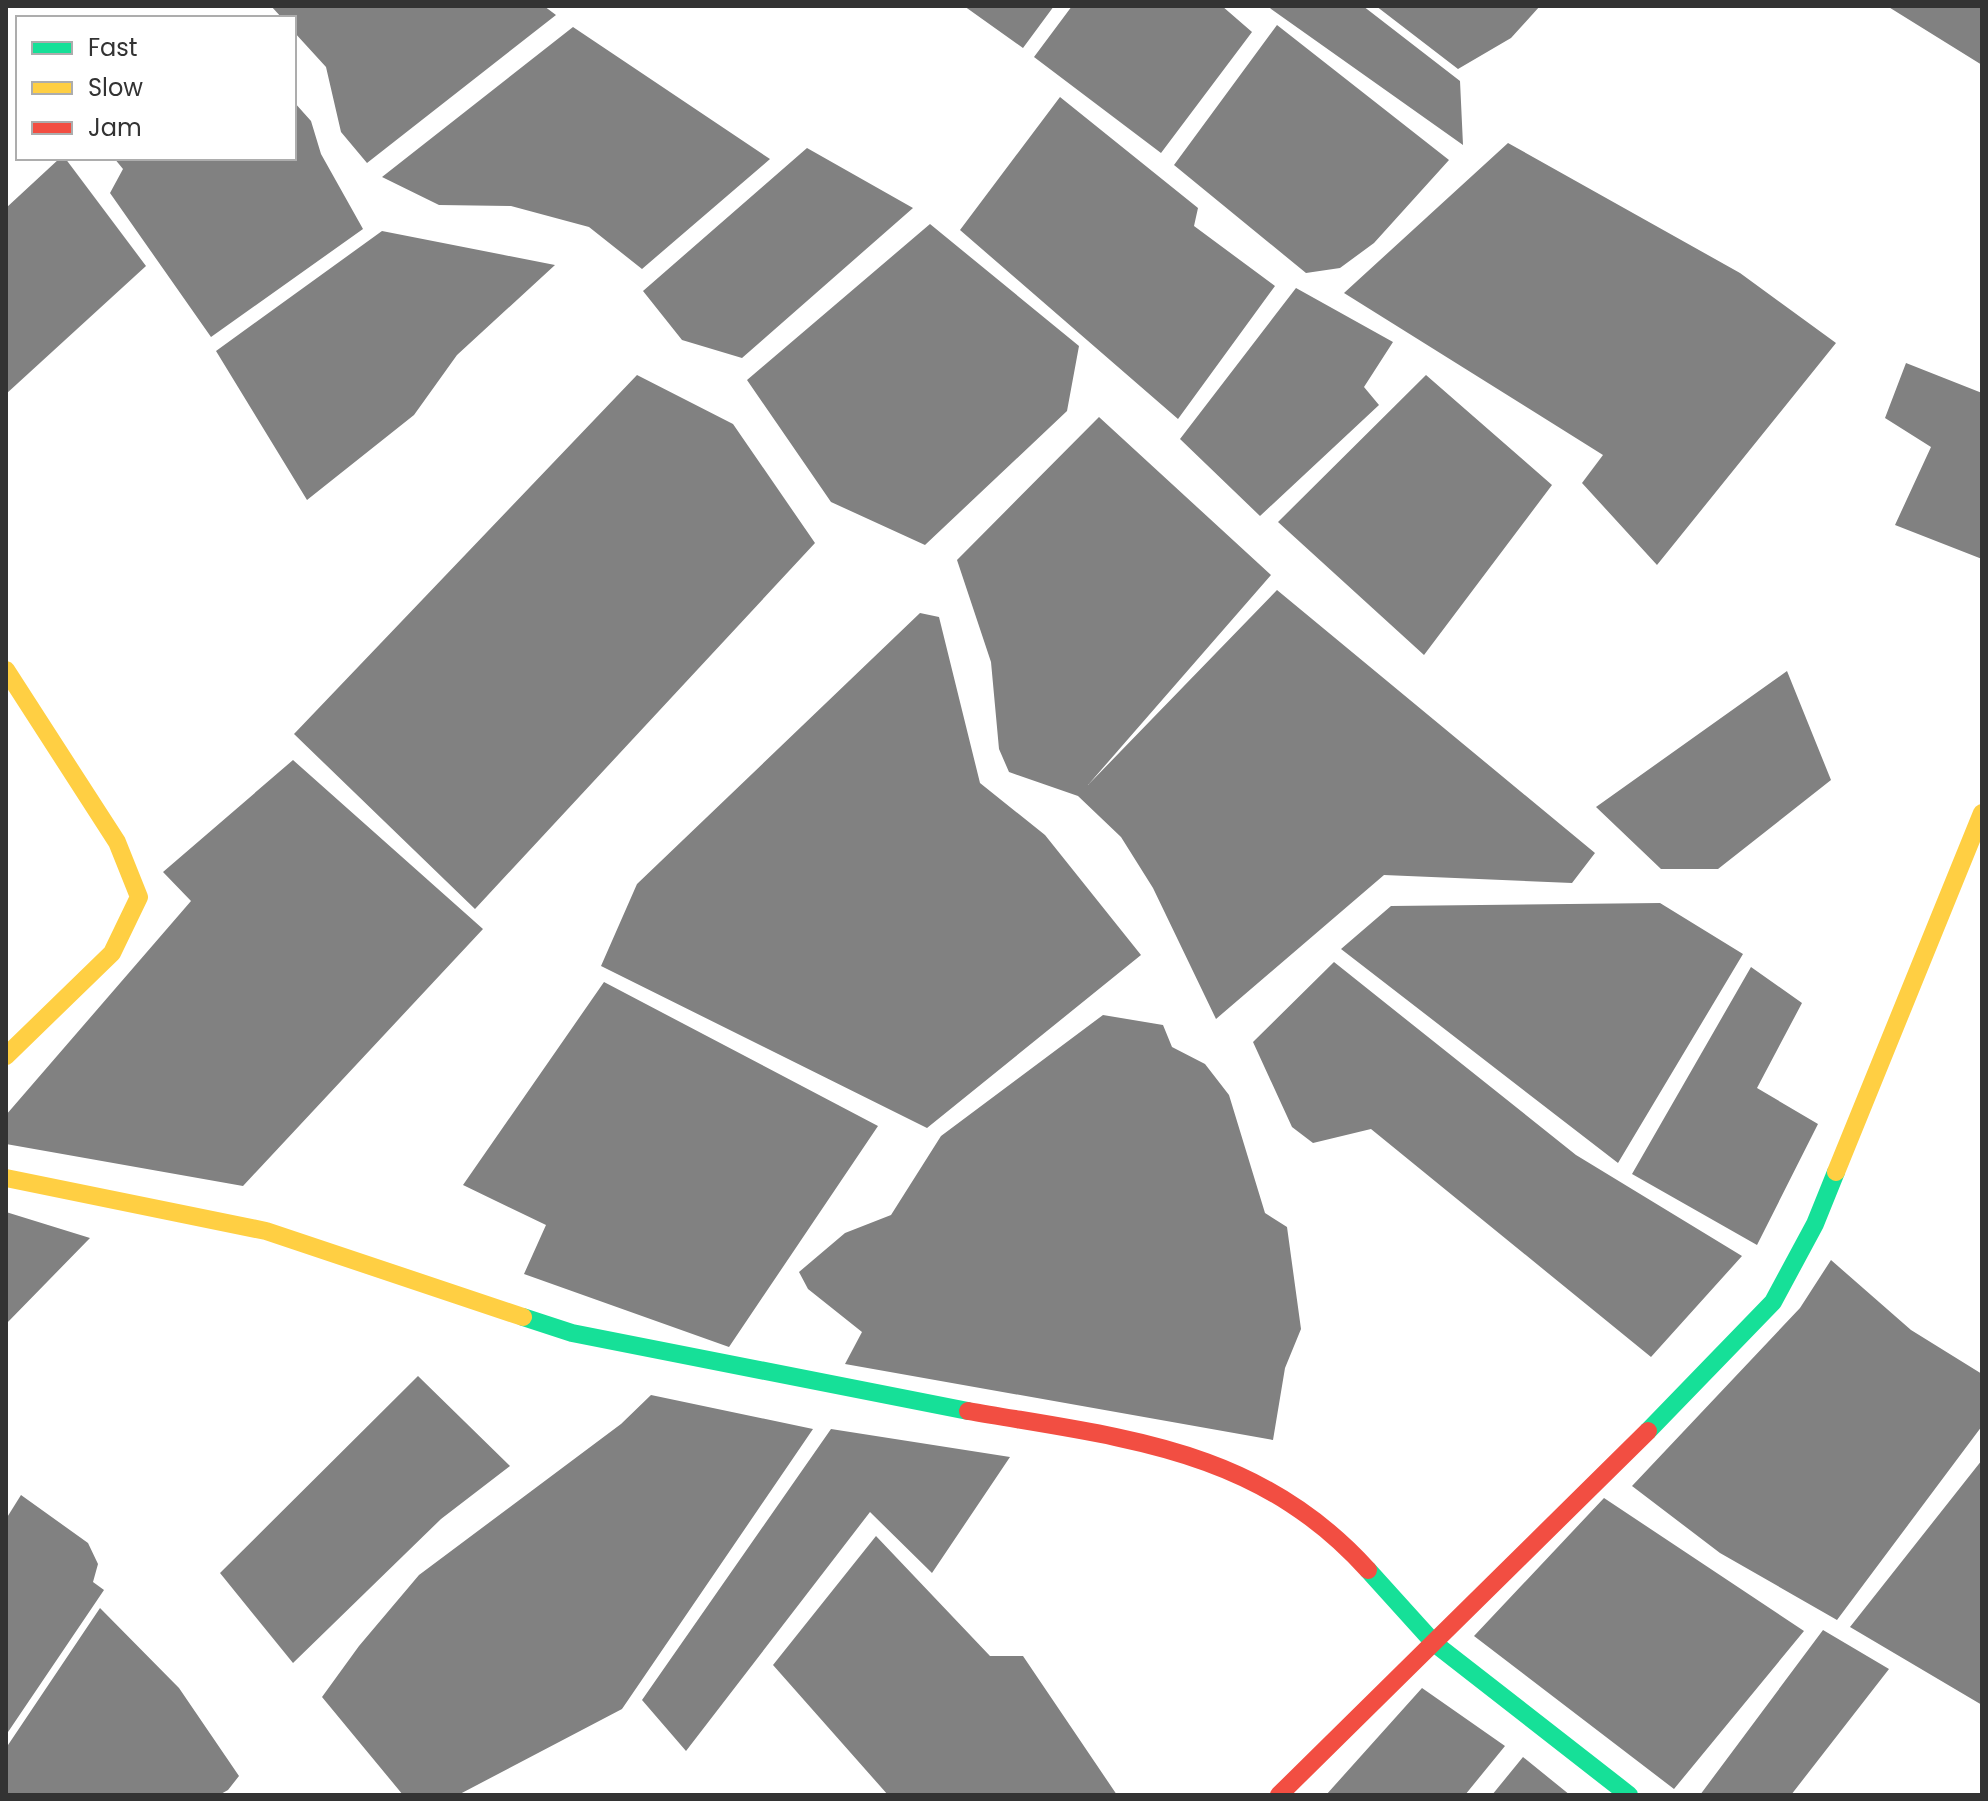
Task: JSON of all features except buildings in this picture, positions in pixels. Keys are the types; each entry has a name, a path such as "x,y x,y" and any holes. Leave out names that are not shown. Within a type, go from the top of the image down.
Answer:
{"street":[{"path":"6,670 117,842 139,897 112,953 6,1056"},
{"path":"1279,1795 1773,1302 1815,1224 1959,863 1982,813"},
{"path":"6,1178 266,1231 572,1333 815,1383 1163,1446 1254,1480 1339,1538 1434,1643 1629,1795"}],"traffic: fast":[{"path":"1648,1431 1773,1302 1815,1224 1836,1172"},
{"path":"523,1317 572,1333 968,1411"},
{"path":"1368,1570 1434,1643 1629,1795"}],"traffic: slow":[{"path":"6,670 117,842 139,897 112,953 6,1056"},
{"path":"1836,1172 1982,813"},
{"path":"6,1178 266,1231 523,1317"}],"traffic: jam":[{"path":"968,1411 1133,1441 1184,1454 1233,1473 1280,1497 1325,1529 1368,1570"},
{"path":"1279,1795 1648,1431"}]}
